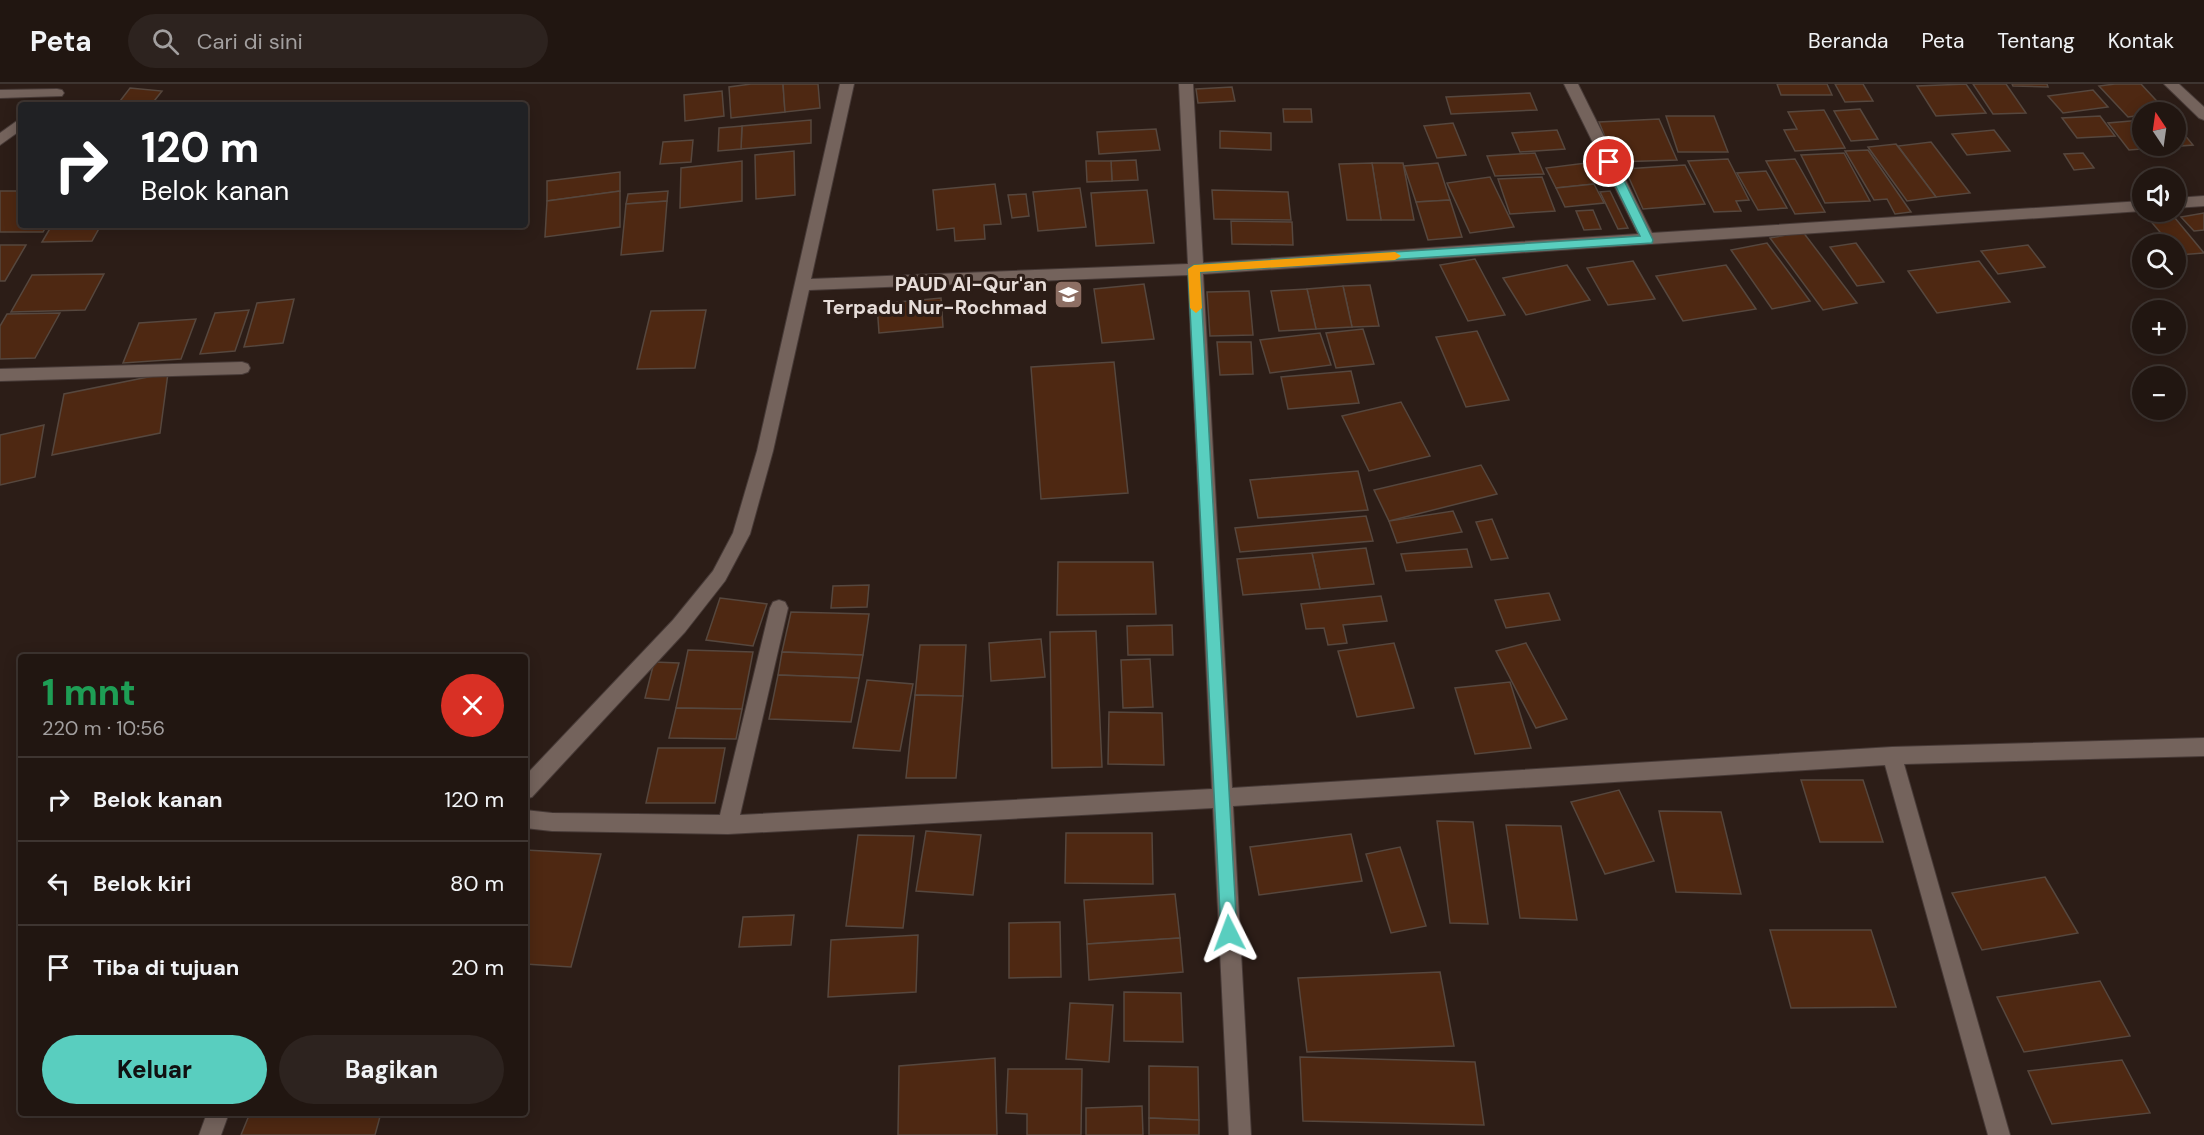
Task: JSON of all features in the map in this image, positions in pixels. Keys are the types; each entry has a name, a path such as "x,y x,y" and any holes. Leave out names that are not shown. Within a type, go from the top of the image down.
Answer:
{"street":[{"path":"528,787 679,626 719,576 741,534 765,451 804,285 847,84"},
{"path":"1186,84 1240,1135"},
{"path":"1571,84 1648,240"},
{"path":"2170,84 2204,115"},
{"path":"0,94 62,88"},
{"path":"46,102 62,88"},
{"path":"0,140 18,125"},
{"path":"2186,202 2204,201"},
{"path":"804,285 1194,269 2132,207"},
{"path":"0,375 242,368"},
{"path":"728,825 779,608"},
{"path":"528,819 552,822 728,825 1221,798 1892,756 2204,747"},
{"path":"1892,756 1999,1135"},
{"path":"210,1135 217,1116"}],"building":[{"path":"783,84 785,112 731,118 729,87"},
{"path":"783,84 818,84 820,108 785,112"},
{"path":"1777,84 1827,84 1832,95 1781,95"},
{"path":"1835,84 1863,84 1873,101 1845,102"},
{"path":"1966,84 1986,113 1936,116 1917,86"},
{"path":"1973,84 2006,84 2026,113 1993,114"},
{"path":"2012,84 2047,84 2048,87 2013,86"},
{"path":"2141,84 2158,102 2132,102 2132,116 2128,117 2099,86"},
{"path":"1232,87 1235,101 1198,103 1196,89"},
{"path":"130,88 162,91 153,102 119,102"},
{"path":"2093,90 2108,107 2063,113 2048,96"},
{"path":"722,91 724,116 685,121 684,95"},
{"path":"1530,93 1537,110 1451,114 1446,97"},
{"path":"1283,109 1311,109 1312,122 1284,122"},
{"path":"1860,109 1878,139 1851,141 1834,111"},
{"path":"1824,110 1845,148 1795,151 1784,130 1797,129 1788,112"},
{"path":"1666,116 1714,116 1728,152 1678,152"},
{"path":"2100,116 2115,136 2077,138 2062,118"},
{"path":"1659,119 1677,160 1615,162 1599,122"},
{"path":"811,120 811,143 741,149 742,126"},
{"path":"2132,121 2132,150 2129,150 2108,123"},
{"path":"1453,123 1466,155 1437,158 1424,126"},
{"path":"742,126 741,149 718,151 719,128"},
{"path":"1156,129 1160,150 1099,154 1097,132"},
{"path":"1557,130 1565,149 1520,152 1512,133"},
{"path":"1994,130 2010,151 1967,155 1952,134"},
{"path":"1220,131 1271,133 1271,150 1220,148"},
{"path":"2186,136 2193,145 2186,146"},
{"path":"693,140 691,162 660,164 663,142"},
{"path":"1931,142 1970,193 1936,197 1898,146"},
{"path":"1896,144 1936,197 1907,201 1868,147"},
{"path":"1868,150 1911,212 1895,214 1887,199 1874,200 1845,151"},
{"path":"794,151 795,195 756,199 755,155"},
{"path":"1535,153 1544,174 1495,176 1487,156"},
{"path":"1844,153 1870,201 1825,203 1801,155"},
{"path":"2083,153 2094,168 2074,170 2064,154"},
{"path":"1728,159 1749,200 1736,201 1741,211 1714,212 1688,161"},
{"path":"1795,159 1825,212 1795,214 1766,161"},
{"path":"1136,160 1138,180 1112,181 1111,161"},
{"path":"742,161 742,201 680,208 681,168"},
{"path":"1086,161 1111,161 1112,181 1087,182"},
{"path":"1594,162 1602,177 1591,178 1594,184 1556,188 1546,168"},
{"path":"1372,163 1403,163 1414,220 1381,220"},
{"path":"1372,163 1381,220 1347,220 1339,164"},
{"path":"1438,163 1450,200 1416,202 1404,166"},
{"path":"1685,165 1705,204 1643,209 1625,169"},
{"path":"1766,171 1787,208 1758,210 1737,173"},
{"path":"620,172 620,191 547,201 547,181"},
{"path":"1490,177 1514,227 1470,233 1447,183"},
{"path":"1542,177 1555,211 1510,214 1498,179"},
{"path":"995,184 1001,224 984,225 985,239 955,241 954,228 937,230 933,190"},
{"path":"1594,184 1604,203 1565,207 1556,188"},
{"path":"1080,188 1086,227 1038,231 1033,192"},
{"path":"1147,190 1154,243 1096,246 1091,193"},
{"path":"1212,190 1288,192 1291,220 1214,219"},
{"path":"0,191 18,191 18,228 45,228 43,232 0,232"},
{"path":"620,191 620,227 545,237 547,201"},
{"path":"668,191 667,201 626,204 628,194"},
{"path":"1610,191 1628,228 1618,229 1600,192"},
{"path":"1026,194 1029,216 1012,218 1008,195"},
{"path":"1450,200 1462,237 1428,240 1416,202"},
{"path":"667,201 663,251 621,255 626,204"},
{"path":"1593,210 1601,229 1584,230 1576,211"},
{"path":"2204,213 2204,230 2194,231 2186,222 2186,216"},
{"path":"1231,221 1292,222 1293,245 1232,244"},
{"path":"2151,222 2178,222 2204,253 2186,254 2186,234 2162,234"},
{"path":"50,228 99,228 92,241 42,242"},
{"path":"1803,232 1857,303 1823,310 1770,238"},
{"path":"1767,243 1810,301 1772,309 1731,250"},
{"path":"1856,243 1884,282 1857,286 1830,247"},
{"path":"0,245 26,245 5,281 0,281"},
{"path":"2028,245 2045,267 1998,274 1981,251"},
{"path":"1475,259 1505,315 1468,321 1440,265"},
{"path":"1633,261 1655,299 1608,305 1587,268"},
{"path":"1979,261 2010,302 1937,313 1908,271"},
{"path":"1567,265 1590,300 1526,315 1503,278"},
{"path":"1726,265 1756,309 1683,321 1656,276"},
{"path":"104,274 85,310 11,312 32,275"},
{"path":"1144,284 1154,339 1102,343 1094,289"},
{"path":"1370,285 1379,326 1352,327 1343,286"},
{"path":"1343,286 1352,327 1316,329 1307,289"},
{"path":"1307,289 1316,329 1279,331 1271,291"},
{"path":"1249,291 1253,335 1210,336 1207,292"},
{"path":"941,298 943,327 879,333 877,304"},
{"path":"294,299 283,343 244,347 257,303"},
{"path":"249,310 235,351 200,354 215,313"},
{"path":"706,310 695,368 637,369 651,311"},
{"path":"60,313 35,358 0,359 0,326 7,314"},
{"path":"196,319 181,359 123,363 139,323"},
{"path":"1363,329 1374,364 1336,368 1326,333"},
{"path":"1477,331 1509,400 1466,407 1436,337"},
{"path":"1320,333 1331,365 1270,373 1260,340"},
{"path":"1217,342 1251,342 1253,374 1220,375"},
{"path":"1114,362 1128,493 1041,499 1031,367"},
{"path":"1351,371 1359,403 1288,409 1281,377"},
{"path":"168,373 160,433 52,455 64,394"},
{"path":"1401,402 1430,456 1369,471 1342,416"},
{"path":"44,425 35,477 0,485 0,435"},
{"path":"1481,465 1497,494 1389,521 1374,490"},
{"path":"1358,471 1368,510 1258,518 1250,480"},
{"path":"1453,511 1462,532 1397,543 1389,521"},
{"path":"1366,516 1373,541 1240,552 1235,528"},
{"path":"1492,519 1508,558 1491,560 1476,522"},
{"path":"1366,548 1374,584 1320,589 1312,553"},
{"path":"1467,549 1472,567 1406,571 1401,554"},
{"path":"1312,553 1320,589 1243,595 1237,559"},
{"path":"1058,562 1153,562 1156,614 1057,615"},
{"path":"869,585 867,607 831,608 833,586"},
{"path":"1549,593 1560,620 1506,628 1495,600"},
{"path":"1381,596 1387,621 1343,625 1347,643 1328,645 1324,628 1306,629 1301,604"},
{"path":"720,598 767,604 753,646 706,640"},
{"path":"791,612 869,614 863,655 782,652"},
{"path":"1172,625 1173,655 1128,655 1127,626"},
{"path":"1096,631 1102,767 1052,768 1050,632"},
{"path":"1041,639 1045,677 991,681 989,643"},
{"path":"1394,643 1414,708 1357,717 1338,651"},
{"path":"1526,643 1567,719 1536,728 1496,651"},
{"path":"920,645 966,645 963,696 915,695"},
{"path":"688,650 753,652 742,709 676,708"},
{"path":"782,652 863,655 859,678 778,675"},
{"path":"1150,659 1153,707 1123,708 1121,660"},
{"path":"654,662 679,663 669,700 645,698"},
{"path":"778,675 859,678 851,722 769,719"},
{"path":"867,680 913,684 900,751 853,748"},
{"path":"1510,682 1531,748 1475,754 1455,688"},
{"path":"915,695 963,696 956,778 906,778"},
{"path":"676,708 742,709 736,739 669,738"},
{"path":"1109,712 1162,713 1164,765 1108,764"},
{"path":"658,748 725,748 715,803 646,803"},
{"path":"1801,780 1863,780 1883,842 1820,842"},
{"path":"1619,790 1654,861 1605,874 1571,802"},
{"path":"1659,811 1721,812 1741,894 1676,892"},
{"path":"1437,821 1473,822 1488,924 1450,923"},
{"path":"1506,825 1561,826 1577,920 1520,918"},
{"path":"926,831 981,835 973,895 916,891"},
{"path":"1066,833 1152,833 1153,884 1065,883"},
{"path":"1351,834 1362,881 1259,895 1250,847"},
{"path":"858,835 914,836 903,928 846,926"},
{"path":"1400,847 1426,926 1391,933 1366,854"},
{"path":"528,850 601,854 571,967 528,964"},
{"path":"2045,877 2078,933 1982,950 1952,893"},
{"path":"1175,894 1180,938 1087,944 1084,900"},
{"path":"794,915 791,945 739,947 743,917"},
{"path":"1060,922 1061,977 1009,978 1009,923"},
{"path":"1770,930 1871,930 1896,1007 1791,1008"},
{"path":"918,935 916,992 828,997 831,940"},
{"path":"1180,938 1183,972 1089,980 1087,944"},
{"path":"1440,972 1454,1046 1307,1052 1298,978"},
{"path":"2100,981 2130,1036 2024,1052 1997,997"},
{"path":"1124,992 1181,993 1183,1042 1124,1041"},
{"path":"1070,1003 1113,1005 1109,1062 1066,1059"},
{"path":"1300,1057 1475,1062 1484,1125 1303,1121"},
{"path":"995,1058 997,1135 898,1135 899,1066"},
{"path":"2122,1060 2150,1113 2052,1124 2028,1071"},
{"path":"1149,1066 1198,1067 1199,1120 1149,1118"},
{"path":"1008,1069 1082,1069 1081,1135 1027,1135 1027,1114 1006,1113"},
{"path":"1142,1106 1143,1135 1086,1135 1086,1108"},
{"path":"249,1116 380,1116 375,1135 241,1135"},
{"path":"1149,1118 1199,1120 1199,1135 1149,1135"}],"slow traffic":[{"path":"1196,308 1194,269 1395,256"}],"place":[{"name":"PAUD Al-Qur'an Terpadu Nur-Rochmad","path":"1068,295"}],"route":[{"path":"1229,933 1194,269 1648,240 1609,162"}]}
